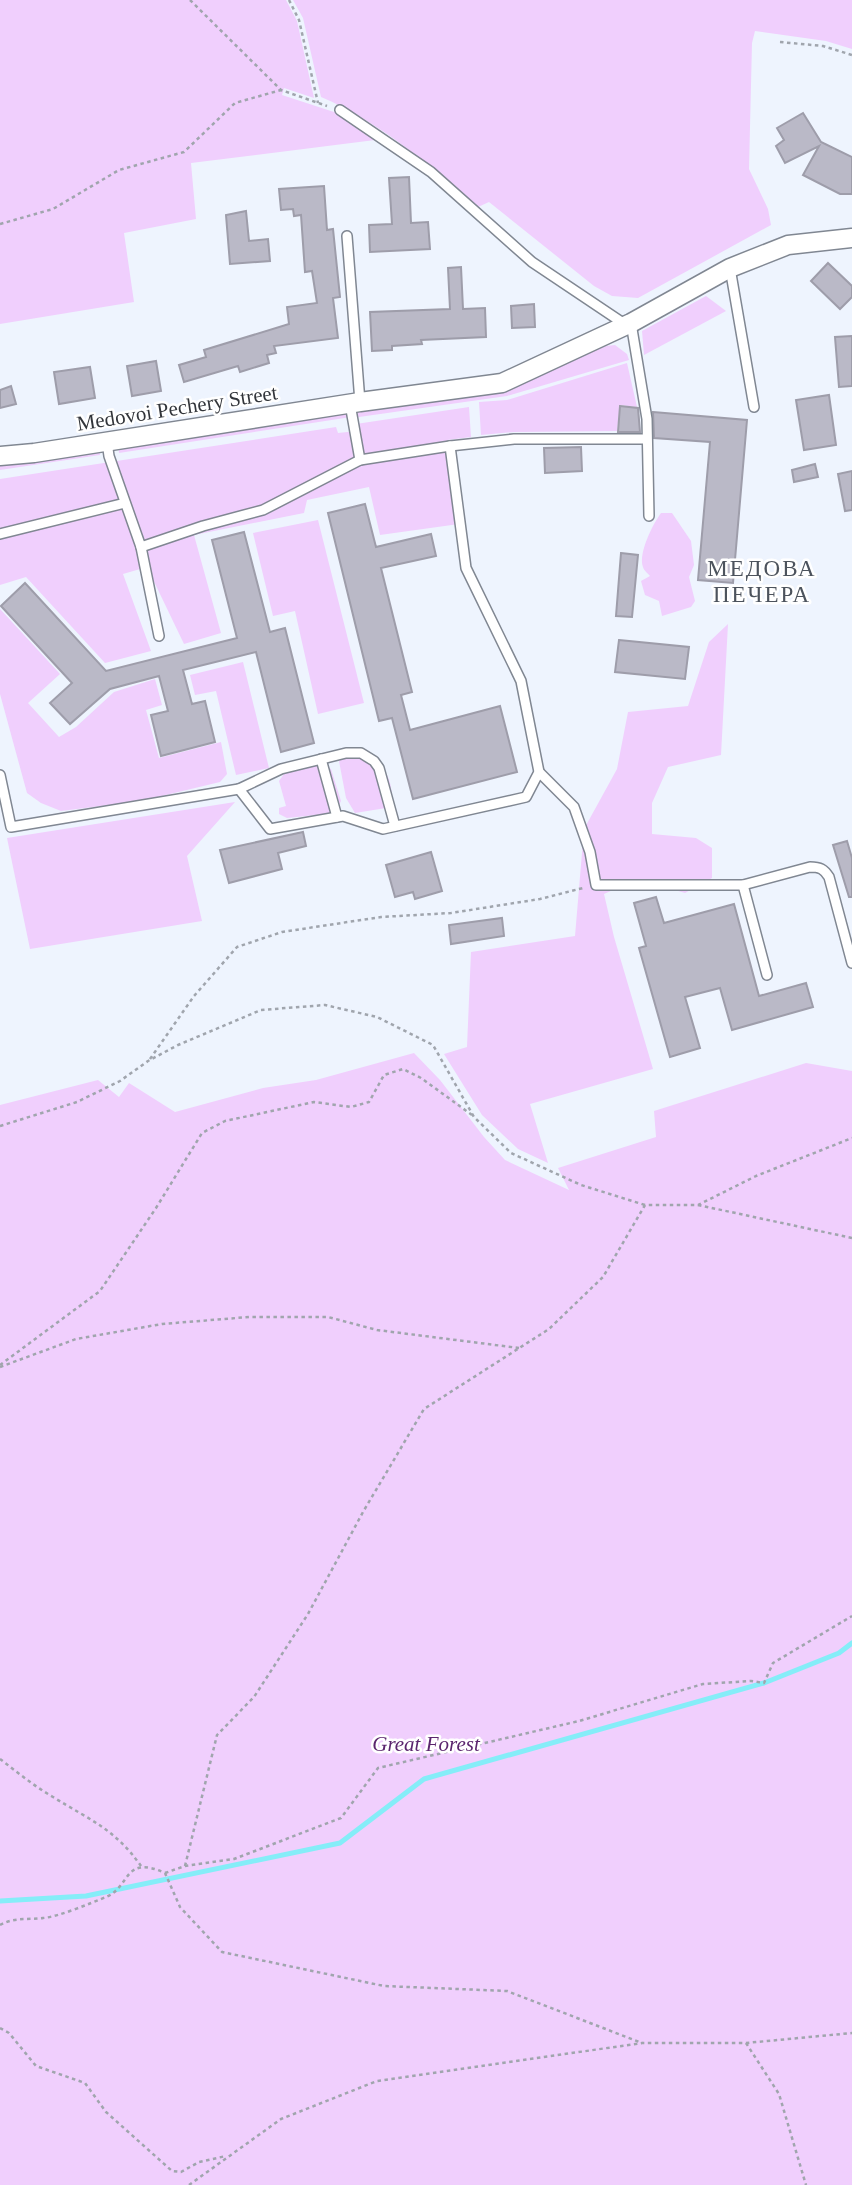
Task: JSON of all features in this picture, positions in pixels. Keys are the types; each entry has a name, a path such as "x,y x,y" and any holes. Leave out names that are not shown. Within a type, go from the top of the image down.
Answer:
{"street":[{"name":"Medovoi Pechery Street","path":"0,456 502,383 628,324 730,268 788,245 852,237"}],"lane":[{"path":"340,110 430,172 532,262 628,324 647,419 649,516"},
{"path":"347,236 360,460"},
{"path":"730,268 754,407"},
{"path":"141,547 262,510 360,460 514,439 646,439"},
{"path":"107,442 109,456 141,547 159,636"},
{"path":"450,446 466,568 521,681 539,772 574,807 590,852 596,885 743,885 818,867 825,870 829,877 852,963"},
{"path":"0,534 125,503"},
{"path":"0,775 10,827 239,789 281,769 353,752 361,753 374,761 382,775 395,826"},
{"path":"321,759 337,817"},
{"path":"239,789 270,829 343,816 383,829 526,797 539,772"},
{"path":"743,885 766,975"}],"path":[{"path":"190,0 281,90 340,110"},
{"path":"289,0 299,20 318,103"},
{"path":"780,42 823,46 852,55"},
{"path":"0,224 53,209 119,170 184,152 236,103 281,90"},
{"path":"148,1061 194,996 237,947 282,932 382,917 451,913 527,901 596,885"},
{"path":"0,1126 77,1102 120,1081 148,1061 178,1045 261,1010 325,1005 377,1017 433,1045 474,1117"},
{"path":"0,1366 100,1291 202,1133 225,1121 314,1102 351,1107 369,1102 384,1075 403,1069 421,1078 474,1117 511,1153 581,1185 645,1205 698,1205 852,1238"},
{"path":"698,1205 757,1176 852,1138"},
{"path":"185,1866 217,1735 254,1697 308,1614 363,1512 424,1409 549,1329 603,1277 645,1205"},
{"path":"0,1366 76,1339 162,1324 249,1317 328,1317 377,1330 519,1349"},
{"path":"0,1925 26,1918 45,1918 110,1896 130,1873 142,1867 151,1867 165,1873 185,1866 234,1859 341,1818 378,1768 579,1721 703,1684 751,1681 764,1683 773,1663 852,1616"},
{"path":"0,1759 52,1797 93,1819 127,1845 142,1867"},
{"path":"165,1873 180,1907 222,1952 384,1986 507,1992 642,2043"},
{"path":"0,2028 9,2033 36,2066 85,2082 106,2112 172,2171 181,2172 199,2162 230,2155"},
{"path":"189,2185 281,2119 377,2081 642,2043 746,2043 852,2033"},
{"path":"746,2043 779,2094 806,2185"}],"green space":[{"path":"0,0 286,0 297,21 314,98 284,88 282,95 337,113 375,140 191,163 196,219 124,233 134,302 0,324"},
{"path":"293,0 852,0 852,49 826,41 755,31 752,43 749,169 768,209 771,225 638,298 612,296 594,286 489,202 478,207 383,131 321,97 303,18"},
{"path":"706,296 726,311 644,355 642,331"},
{"path":"615,345 627,354 629,360 507,396 352,418 360,408 503,390 606,346"},
{"path":"627,363 637,407 620,405 617,431 481,435 479,402 507,400"},
{"path":"349,405 351,417 119,453 118,442"},
{"path":"469,407 471,437 447,440 459,524 380,535 369,487 307,500 304,513 194,535 221,633 184,644 147,567 123,574 151,651 105,663 26,577 0,585 0,479 336,427 338,433 357,431 356,424"},
{"path":"98,446 100,455 0,470 0,461"},
{"path":"661,513 672,513 691,541 694,565 689,577 695,601 691,607 662,616 659,601 645,595 641,581 650,576 643,567 644,547"},
{"path":"318,520 364,703 318,714 295,611 273,616 253,533"},
{"path":"0,609 60,674 28,703 59,737 76,727 114,692 155,679 162,705 146,710 159,758 221,742 227,774 220,782 141,801 61,811 41,803 27,793 0,694"},
{"path":"728,624 721,755 668,767 652,803 652,834 696,838 712,848 712,878 685,893 638,879 604,894 653,1069 530,1104 548,1163 518,1149 482,1115 444,1054 467,1047 471,952 575,936 584,829 617,769 628,712 688,706 709,642"},
{"path":"243,662 269,768 236,775 216,691 195,695 190,675"},
{"path":"348,754 376,763 382,768 391,790 392,802 386,808 355,813 346,798 339,761"},
{"path":"322,763 331,769 341,801 335,813 287,818 279,814 279,808 286,806 279,781 284,774"},
{"path":"235,802 187,856 202,921 30,949 7,838"},
{"name":"Great Forest","path":"414,1053 440,1080 505,1160 569,1190 558,1168 656,1137 654,1111 806,1063 852,1071 852,2185 0,2185 0,1105 98,1080 119,1097 129,1083 175,1112 263,1088 316,1080"}],"building":[{"path":"803,113 821,142 852,157 852,194 840,194 803,175 819,146 785,163 776,146 784,140 777,128"},
{"path":"409,177 411,223 428,222 430,249 370,252 369,225 392,224 389,178"},
{"path":"324,186 327,230 333,229 340,297 333,298 338,338 274,346 276,353 267,355 269,363 240,372 238,366 184,382 179,365 206,357 204,350 289,324 287,307 317,303 312,271 305,272 301,215 294,216 293,209 281,210 279,189"},
{"path":"246,211 249,241 268,239 270,261 230,264 226,215"},
{"path":"828,263 852,286 852,297 840,309 811,281"},
{"path":"461,267 463,309 485,308 486,337 421,340 422,344 392,346 392,350 372,351 370,312 450,309 448,268"},
{"path":"534,304 535,327 512,328 511,306"},
{"path":"852,336 852,386 839,387 835,337"},
{"path":"156,361 161,391 132,396 127,366"},
{"path":"90,367 95,398 59,404 54,372"},
{"path":"11,386 16,404 0,408 0,390"},
{"path":"829,395 836,445 804,450 796,400"},
{"path":"620,406 638,408 640,432 618,432"},
{"path":"653,412 747,420 733,583 698,580 710,442 654,438"},
{"path":"581,447 582,471 545,473 544,448"},
{"path":"815,464 818,477 794,482 792,470"},
{"path":"852,471 852,510 845,511 838,474"},
{"path":"365,504 376,547 431,534 436,556 381,568 412,692 401,695 410,730 500,706 517,772 413,799 392,718 379,721 328,513"},
{"path":"244,532 270,632 285,628 314,743 281,752 256,652 183,670 192,704 205,701 215,742 161,756 151,715 168,711 159,676 110,689 70,724 50,703 72,683 1,606 25,583 106,671 237,638 212,540"},
{"path":"621,553 638,555 632,617 616,616"},
{"path":"619,640 689,647 685,679 615,672"},
{"path":"303,832 306,846 278,853 282,869 229,883 220,850"},
{"path":"847,841 852,858 852,897 849,897 833,845"},
{"path":"431,852 442,891 415,899 413,892 395,897 386,865"},
{"path":"656,897 664,923 734,904 759,996 806,983 813,1007 732,1030 720,988 685,997 700,1048 670,1057 639,948 646,946 634,903"},
{"path":"502,918 504,936 451,944 449,925"}],"waterway":[{"path":"0,1901 86,1896 340,1843 424,1779 764,1683 839,1653 852,1643"}],"district":[{"name":"МЕДОВА ПЕЧЕРА","path":"762,581"}]}
